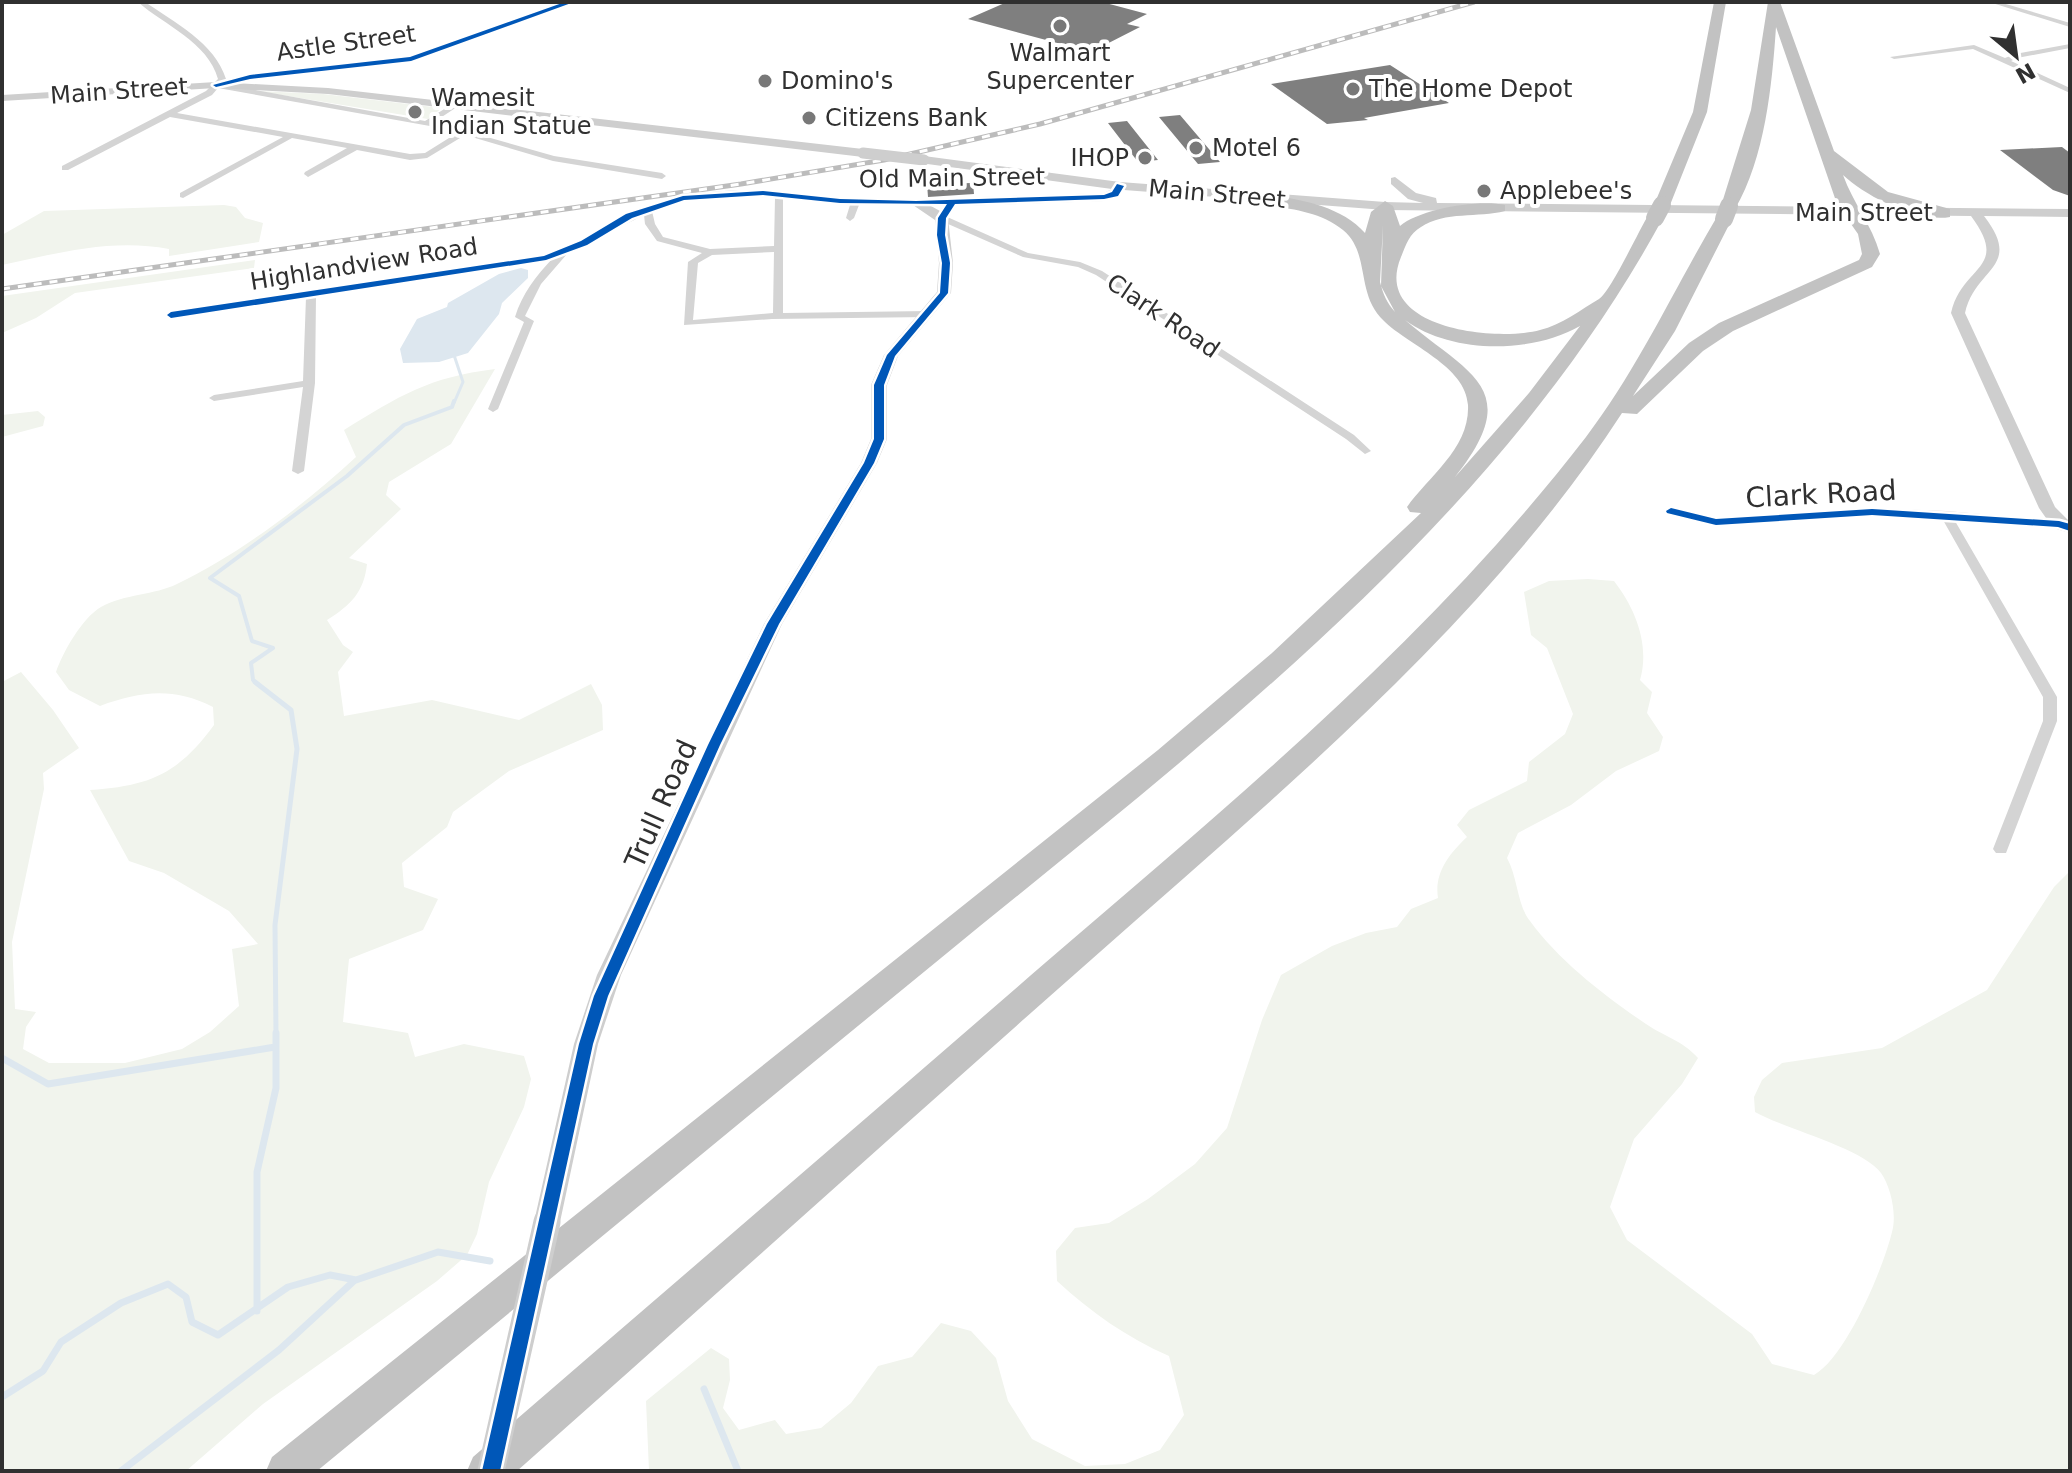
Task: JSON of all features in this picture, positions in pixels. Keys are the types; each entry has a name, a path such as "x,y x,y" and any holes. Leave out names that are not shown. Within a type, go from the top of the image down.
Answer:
{"highway":[{"path":"286,1471 1089,823 1271,670 1395,551 1477,466 1543,390 1621,280 1658,212 1700,112 1715,46 1720,2"},
{"path":"489,1471 1304,753 1458,600 1559,484 1653,386 1696,347 1758,310 1866,263 1872,246 1850,213 1773,2"},
{"path":"1559,484 1615,410 1664,337 1703,267 1741,179 1762,93 1773,2"},
{"path":"1825,144 1844,169 1871,191 1906,205 1944,213"},
{"path":"1244,197 1295,206 1338,221 1359,237 1370,263 1378,304 1390,318 1462,375 1477,401 1477,424 1421,504 1271,670"},
{"path":"1385,206 1392,222 1394,255 1391,290 1402,309 1431,327 1481,339 1523,340 1559,330 1581,318 1621,280"},
{"path":"1370,263 1374,222 1385,206"},
{"path":"1394,255 1412,224 1438,216 1499,208"}],"street":[{"path":"65,168 209,93 223,77 219,67 197,45 141,2"},
{"name":"Astle Street","path":"216,85 250,77 415,58 571,2"},
{"path":"1992,2 2070,25"},
{"path":"2007,60 2070,46"},
{"path":"1894,57 1966,47 2007,60 2070,91"},
{"path":"216,85 427,123 553,158 662,176"},
{"name":"Main Street","path":"2,98 216,85 328,91 924,160 1120,186 1385,206 2070,213"},
{"path":"427,123 454,105"},
{"path":"169,114 419,157 463,133"},
{"path":"183,195 290,136"},
{"path":"308,174 354,148"},
{"path":"1395,181 1419,199 1499,208"},
{"name":"Old Main Street","path":"947,210 1098,197 1114,194 1120,186"},
{"name":"Old Main Street","path":"563,253 647,208 683,198 738,193 855,202 916,203"},
{"path":"778,316 779,194"},
{"path":"850,218 855,202"},
{"path":"916,203 947,210"},
{"path":"647,208 650,224 660,239 710,252 779,249"},
{"name":"Trull Road","path":"489,1471 586,1044 609,975 773,624 869,463 879,439 879,385 891,355 928,314 946,284 941,235 947,210"},
{"name":"Clark Road","path":"947,210 1026,255 1099,273 1350,437 1365,451"},
{"path":"1975,213 1993,235 1994,252 1959,301 1958,313 2040,494 2064,526"},
{"path":"710,252 693,262 688,323 778,316 928,314"},
{"path":"493,409 529,321 520,317 521,310 537,282 563,253"},
{"name":"Highlandview Road","path":"171,315 563,253"},
{"path":"298,471 310,383 311,295"},
{"path":"214,398 310,383"},
{"name":"Clark Road","path":"1671,511 1704,521 1730,522 1872,512 2064,526"},
{"path":"1946,515 2050,697 2050,721 2001,849"}],"shaded area":[{"path":"257,91 323,94 442,108 428,119"},
{"path":"236,207 245,218 263,223 259,242 169,256 169,249 106,246 2,265 2,235 44,211"},
{"path":"255,260 254,268 75,293 36,318 2,333 2,296"},
{"path":"521,268 528,270 528,278 502,303 499,314 468,353 439,362 403,363 400,349 417,319 447,307 448,303 499,274"},
{"path":"495,369 451,444 389,482 386,495 401,509 349,558 367,564 363,582 349,603 327,620 343,645 353,652 338,672 344,716 432,700 519,720 591,684 602,705 603,730 509,771 453,812 447,827 402,863 404,887 438,899 423,930 349,959 343,1022 408,1033 415,1057 464,1044 524,1056 531,1079 524,1107 489,1182 477,1234 467,1255 437,1281 263,1404 186,1471 2,1471 2,682 21,672 79,748 43,773 44,789 12,942 15,1009 36,1012 26,1027 23,1049 49,1063 125,1063 182,1049 210,1032 239,1006 232,949 258,944 229,911 164,873 129,861 90,790 146,781 175,766 214,725 213,707 184,696 157,693 100,706 69,690 56,672 59,664 80,627 101,607 119,599 168,588 201,572 248,543 315,493 356,457 344,430 415,390 451,377"},
{"path":"38,411 45,417 43,426 2,437 2,415"},
{"path":"1549,581 1614,581 1635,616 1642,641 1640,680 1652,692 1647,713 1663,737 1659,751 1616,771 1571,805 1518,833 1507,858 1526,915 1555,950 1615,1002 1686,1047 1698,1058 1682,1084 1634,1139 1610,1207 1627,1240 1752,1334 1772,1364 1814,1375 1826,1365 1862,1311 1887,1248 1894,1218 1888,1186 1872,1164 1841,1147 1755,1112 1754,1097 1762,1080 1782,1063 1882,1048 1987,990 2054,887 2070,871 2070,1471 649,1471 646,1401 711,1348 729,1359 730,1380 723,1408 739,1430 775,1420 786,1434 821,1428 851,1403 878,1366 912,1357 941,1323 971,1331 996,1358 1008,1401 1032,1439 1085,1466 1125,1464 1160,1450 1184,1415 1169,1356 1110,1323 1057,1281 1056,1251 1075,1228 1109,1223 1148,1199 1195,1164 1227,1128 1262,1020 1281,975 1332,946 1366,933 1397,927 1411,909 1438,898 1438,880 1444,864 1467,837 1457,825 1469,810 1527,781 1529,762 1565,734 1573,714 1547,648 1531,635 1524,592"}],"building":[{"name":"Walmart Supercenter","path":"1007,2 1102,2 1147,14 1127,24 1140,27 1091,52 968,19"},
{"name":"The Home Depot","path":"1390,65 1449,103 1364,118 1368,120 1327,124 1271,84"},
{"path":"1180,115 1220,162 1198,164 1159,117"},
{"path":"1127,121 1158,160 1138,162 1108,123"},
{"path":"2062,147 2070,153 2070,196 2053,190 2000,150"},
{"path":"973,183 974,194 928,197 927,184"}],"waterway":[{"path":"454,355 463,382 454,403"},
{"path":"258,684 253,680 251,663 273,648 252,641 239,596 210,578 347,476 404,425 452,407 454,401"},
{"path":"255,682 291,710 297,749 275,925 276,1035"},
{"path":"257,1308 257,1172 276,1088 276,1035"},
{"path":"2,1058 48,1084 275,1047"},
{"path":"257,1308 288,1287 330,1275 356,1280 438,1252 490,1261"},
{"path":"121,1471 279,1350 355,1280"},
{"path":"2,1397 43,1371 61,1342 121,1303 168,1284 186,1297 192,1322 218,1335 257,1308"},
{"path":"704,1389 738,1471"}],"railway":[{"path":"2,289 741,184 884,160 1040,124 1474,2"}],"cycle path":[{"path":"216,85 250,77 411,59 571,2"},
{"path":"171,315 546,258 584,243 629,216 683,198 763,193 840,201 916,203 1104,197 1115,194 1120,186"},
{"path":"491,1471 586,1044 601,996 714,745 773,624 869,463 879,439 879,385 891,355 944,293 946,263 941,235 942,218 952,202"},
{"path":"1671,511 1716,522 1872,512 2059,524 2070,528"}],"place":[{"name":"Walmart Supercenter","path":"1060,26"},
{"name":"Domino's","path":"765,81"},
{"name":"The Home Depot","path":"1353,89"},
{"name":"Wamesit Indian Statue","path":"415,112"},
{"name":"Citizens Bank","path":"809,118"},
{"name":"Motel 6","path":"1196,148"},
{"name":"IHOP","path":"1145,158"},
{"name":"Applebee's","path":"1484,191"}]}
